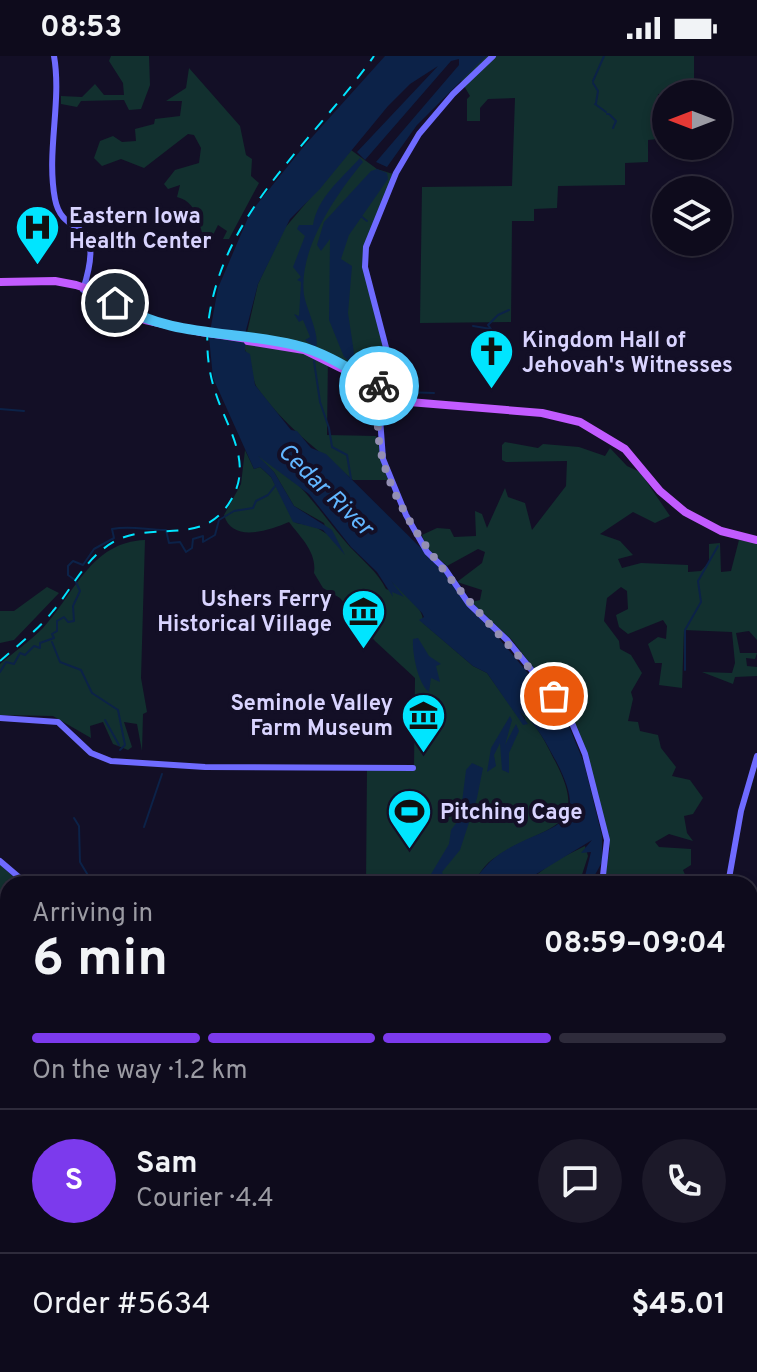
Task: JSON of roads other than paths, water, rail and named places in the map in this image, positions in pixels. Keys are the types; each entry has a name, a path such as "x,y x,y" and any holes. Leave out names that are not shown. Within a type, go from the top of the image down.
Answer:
{"main road":[{"path":"0,284 55,281 84,288 160,325 201,334 304,348 383,390 419,404 542,413 580,422 625,449 660,491 685,512 721,531 757,539"}],"street":[{"path":"54,56 58,77 54,103 54,196 62,214 83,231 90,242 92,256 84,288"},
{"path":"493,56 453,94 419,134 396,173 366,247 365,267 389,359 379,409 384,462 406,515 427,552 443,566 469,604 507,640 563,707 579,740 607,840 603,876"},
{"path":"0,718 58,722 93,754 111,761 205,767 413,768"},
{"path":"729,876 741,809 757,756"},
{"path":"0,861 18,876"}],"water":[{"name":"Cedar River","path":"385,56 486,56 417,125 387,167 376,162 459,65 459,59 451,61 365,160 357,152 438,66 410,84 319,190 290,219 258,284 245,334 245,351 250,354 255,385 291,430 297,431 311,448 326,454 437,564 566,719 584,763 602,836 602,862 594,876 585,876 591,852 581,853 592,840 533,876 478,876 495,857 562,821 568,812 570,800 556,761 536,728 520,712 528,724 523,725 487,673 473,666 419,620 424,617 422,613 391,581 404,597 392,592 393,597 377,572 351,547 309,494 258,456 274,472 294,506 332,530 345,555 323,530 293,522 271,477 260,467 254,469 213,378 209,337 218,288 250,213 305,145"},
{"path":"360,158 363,162 331,206 307,259 304,295 315,329 316,348 305,340 310,337 303,320 299,322 294,314 299,316 301,282 297,280 301,277 293,267 305,236 297,229 299,225 313,225 325,197"},
{"path":"377,169 387,173 388,179 349,235 341,259 352,266 348,313 356,366 344,357 329,320 330,239 321,251 317,245 324,222 371,171"},
{"path":"418,638 429,656 441,664 436,666 440,682 431,678 429,692 422,682 415,660 413,639"},
{"path":"510,716 512,720 505,745 516,724 519,731 509,753 509,773 502,770 500,743 494,755 496,766 487,772 491,748"},
{"path":"472,763 483,768 460,850 442,872 444,876 430,876 449,844 451,830 460,818 466,770"}],"waterway":[{"path":"593,81 604,56"},
{"path":"593,83 598,91 596,103"},
{"path":"595,104 606,112"},
{"path":"610,115 616,121 613,128"},
{"path":"362,217 367,221"},
{"path":"473,326 491,329 488,325 509,310"},
{"name":"Cedar River","path":"314,361 320,402 332,447 347,455 351,479"},
{"path":"363,371 379,380"},
{"path":"395,389 434,393"},
{"path":"0,409 24,411"},
{"path":"0,672 6,662 14,664 20,653 25,655 34,646 40,648 40,643 54,638 52,634 57,631 57,621 64,617 68,622 74,621 73,606 80,591 75,580 68,575 68,566 73,561 83,565 94,549 114,538 112,529 166,530 169,543 180,542 186,552 192,548 193,539 203,536 203,542 215,535 219,520 234,511 253,508 256,501 268,495 275,486"},
{"path":"685,670 685,630 701,602 698,581 718,546"},
{"path":"52,642 60,662 81,670 92,693 118,710 125,745 120,750"},
{"path":"105,720 119,745"},
{"path":"144,827 162,774"},
{"path":"74,818 79,826 80,862 88,876"}],"railway":[{"path":"0,661 47,618 89,563 106,547 132,535 194,528 220,514 231,500 240,472 239,458 213,383 207,350 208,325 216,285 250,213 374,56"}],"place":[{"name":"Eastern Iowa Health Center","path":"38,267"},
{"name":"Kingdom Hall of Jehovah's Witnesses","path":"491,391"},
{"name":"Ushers Ferry Historical Village","path":"363,650"},
{"name":"Seminole Valley Farm Museum","path":"424,754"},
{"name":"Pitching Cage","path":"409,850"}]}
